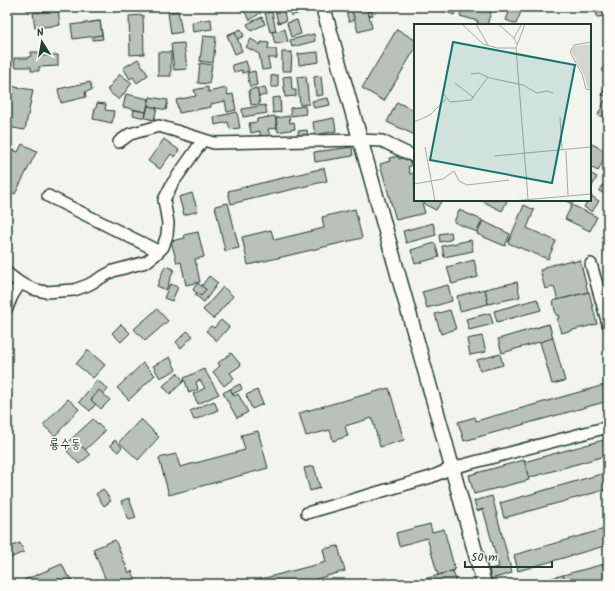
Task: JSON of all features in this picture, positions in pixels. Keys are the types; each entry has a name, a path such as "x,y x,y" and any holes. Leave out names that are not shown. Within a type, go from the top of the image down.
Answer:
{"main road":[{"path":"322,7 440,420 484,584"}],"street":[{"path":"119,142 130,134 159,126 214,143 360,140 382,141 414,157"},
{"path":"7,273 20,283 33,289 46,292 74,290 88,285 113,271 146,262 163,247 167,235 168,223 164,200 172,184 203,140"},
{"path":"48,196 158,251"},
{"path":"591,264 608,324"},
{"path":"7,308 20,283"},
{"path":"307,513 431,477 452,468 608,427"}],"building":[{"path":"24,7 33,7 29,12"},
{"path":"249,7 265,7 266,9 250,20 244,11"},
{"path":"283,7 286,21 278,23 275,9"},
{"path":"288,7 307,7 308,10 291,16"},
{"path":"351,7 355,20 349,22 345,9"},
{"path":"351,7 367,7 372,28 358,32"},
{"path":"367,7 371,7 373,15 369,16"},
{"path":"434,7 457,7 454,15"},
{"path":"463,7 474,7 491,12 487,24 477,24 478,21 460,16"},
{"path":"511,7 523,7 516,24 506,20"},
{"path":"596,7 608,7 608,16 597,17"},
{"path":"58,10 60,25 35,28 33,13"},
{"path":"178,11 182,32 171,34 168,12"},
{"path":"272,12 276,31 270,32 265,13"},
{"path":"143,15 144,54 130,55 129,16"},
{"path":"262,17 265,24 251,31 247,24"},
{"path":"211,19 212,29 193,32 192,22"},
{"path":"297,20 301,34 291,37 287,23"},
{"path":"100,21 103,39 93,40 91,22"},
{"path":"100,21 102,35 73,39 71,25"},
{"path":"241,29 244,36 231,42 227,35"},
{"path":"285,29 288,42 275,44 272,32"},
{"path":"397,29 414,39 414,51 384,101 362,88"},
{"path":"235,32 242,51 235,54 227,35"},
{"path":"314,34 315,41 292,47 290,40"},
{"path":"203,36 216,37 213,63 200,61"},
{"path":"251,39 261,45 261,42 269,43 268,49 276,49 277,58 268,58 270,69 262,70 259,54 246,47"},
{"path":"184,43 187,69 174,70 171,44"},
{"path":"31,52 38,52 39,56 58,55 58,66 39,67 39,71 31,71 31,67 15,67 14,58 28,58 31,56"},
{"path":"158,52 171,52 171,76 158,76"},
{"path":"282,52 292,52 291,71 282,71"},
{"path":"318,52 319,62 299,65 298,54"},
{"path":"138,59 148,75 137,83 133,77 130,79 123,68"},
{"path":"246,61 249,71 242,73 242,70 234,72 232,65"},
{"path":"200,63 212,65 209,84 198,83"},
{"path":"255,71 257,85 250,87 247,73"},
{"path":"120,74 132,83 119,100 107,90"},
{"path":"278,75 278,87 271,87 271,76"},
{"path":"291,76 292,90 296,90 296,96 285,97 283,77"},
{"path":"306,76 309,104 300,105 297,77"},
{"path":"321,76 323,95 316,96 314,77"},
{"path":"608,81 608,97 602,95"},
{"path":"90,82 92,90 85,92 86,97 61,103 58,89"},
{"path":"10,86 33,90 25,130 7,127 7,99"},
{"path":"208,87 208,92 226,88 228,95 233,94 236,110 227,112 225,101 211,104 211,107 179,113 176,100 196,96 194,90"},
{"path":"265,87 267,95 250,98 249,90"},
{"path":"257,88 260,104 251,105 249,90"},
{"path":"126,94 149,99 146,112 123,107"},
{"path":"150,97 168,100 166,110 148,106"},
{"path":"280,97 281,112 273,113 272,98"},
{"path":"328,98 330,105 314,108 312,101"},
{"path":"605,100 608,101 608,119 598,115"},
{"path":"397,102 414,110 414,135 387,122"},
{"path":"97,103 106,104 105,110 114,111 112,123 93,119"},
{"path":"265,105 267,113 243,117 242,109"},
{"path":"148,106 157,108 154,120 145,118"},
{"path":"305,106 306,114 291,116 290,108"},
{"path":"134,110 146,112 145,118 133,115"},
{"path":"237,112 240,128 230,129 228,122 215,125 214,117"},
{"path":"275,116 277,128 268,129 270,136 260,137 260,131 251,133 249,123 257,122 257,119"},
{"path":"289,116 290,123 294,122 295,129 278,132 276,118"},
{"path":"334,118 336,131 315,135 313,122"},
{"path":"307,130 308,136 299,137 298,131"},
{"path":"164,139 179,150 174,157 171,154 160,169 148,161"},
{"path":"22,144 37,151 15,194 7,190 7,150 10,152 11,149 18,152"},
{"path":"591,144 608,152 598,171 591,168"},
{"path":"352,147 353,156 315,162 314,152"},
{"path":"398,156 399,159 409,156 411,166 408,167 410,174 413,173 414,176 414,201 421,201 425,213 396,220 380,164 390,161 389,158"},
{"path":"324,168 327,181 231,204 228,191"},
{"path":"591,174 597,177 591,188"},
{"path":"608,176 608,196 599,191"},
{"path":"192,193 198,211 184,215 179,197"},
{"path":"591,196 599,201 592,212 584,207 587,201 591,201"},
{"path":"426,201 441,201 436,210 424,204"},
{"path":"482,201 507,201 502,211"},
{"path":"566,201 574,201 572,204"},
{"path":"228,203 239,248 225,251 215,206"},
{"path":"524,205 534,210 527,228 556,241 548,259 508,243"},
{"path":"572,205 597,217 590,231 565,219"},
{"path":"355,209 362,238 248,265 242,237 271,230 274,240 324,228 322,217"},
{"path":"459,210 482,220 477,232 454,222"},
{"path":"483,221 510,234 505,246 477,234"},
{"path":"433,223 436,235 406,243 403,231"},
{"path":"198,232 204,257 195,259 200,282 186,285 181,262 177,263 171,241 185,238 184,235"},
{"path":"451,232 452,237 450,240 440,242 439,234"},
{"path":"471,240 473,251 444,257 442,246"},
{"path":"435,243 439,257 415,264 411,250"},
{"path":"474,260 478,277 452,284 447,267"},
{"path":"572,260 573,262 580,260 588,292 558,300 554,287 545,289 540,270 545,269 544,267"},
{"path":"165,266 174,269 166,290 157,286"},
{"path":"209,276 218,283 204,302 195,295"},
{"path":"517,282 520,297 488,304 485,289"},
{"path":"197,283 206,289 201,296 193,290"},
{"path":"170,284 178,287 172,301 164,298"},
{"path":"448,285 452,301 427,308 422,292"},
{"path":"223,287 233,296 213,319 203,310"},
{"path":"485,289 488,304 460,311 457,296"},
{"path":"589,292 597,324 561,333 557,319 559,318 558,315 556,315 553,301"},
{"path":"537,299 541,310 497,322 494,311"},
{"path":"157,309 168,321 145,341 134,329"},
{"path":"450,310 456,329 441,334 435,314"},
{"path":"490,313 493,324 469,330 466,319"},
{"path":"221,320 229,327 217,341 206,331 211,326 214,328"},
{"path":"121,324 130,333 121,342 112,333"},
{"path":"549,324 565,381 552,384 536,328"},
{"path":"549,324 553,338 502,353 498,339"},
{"path":"187,331 193,336 181,348 176,342"},
{"path":"482,336 486,352 470,355 467,339"},
{"path":"88,350 105,365 93,378 76,364"},
{"path":"231,353 241,365 230,373 234,378 224,386 213,372 220,366 218,363"},
{"path":"500,354 503,365 480,371 477,360"},
{"path":"170,357 176,370 160,378 153,366"},
{"path":"143,363 155,375 129,400 117,388"},
{"path":"204,369 219,394 198,404 193,394 205,388 200,380 196,382 198,389 189,393 184,378"},
{"path":"177,373 184,381 170,394 163,386"},
{"path":"97,380 108,389 90,411 79,402"},
{"path":"240,384 242,389 233,394 230,389"},
{"path":"608,384 608,401 464,441 458,422 475,417 476,421"},
{"path":"389,388 404,440 380,447 372,418 345,426 348,436 333,441 330,430 306,436 299,413"},
{"path":"230,389 234,396 238,394 248,412 237,418 223,393"},
{"path":"99,390 110,400 101,409 91,400"},
{"path":"257,390 263,404 252,409 246,395"},
{"path":"68,399 79,409 55,436 43,425"},
{"path":"214,401 218,410 194,420 190,411"},
{"path":"93,419 105,431 79,456 67,443"},
{"path":"141,419 159,437 138,460 119,442"},
{"path":"258,431 268,468 169,495 159,458 176,454 180,467 245,450 241,435"},
{"path":"607,439 608,455 528,478 524,462"},
{"path":"115,440 122,447 118,452 110,445"},
{"path":"77,441 90,455 79,464 67,451"},
{"path":"524,460 529,480 474,494 469,475"},
{"path":"314,466 320,488 310,491 304,468"},
{"path":"608,472 608,489 504,518 500,503"},
{"path":"103,489 111,501 104,506 96,494"},
{"path":"492,496 512,573 491,579 489,569 499,567 483,509 477,511 474,501"},
{"path":"129,498 136,518 129,520 121,501"},
{"path":"430,524 432,532 444,529 455,570 438,575 427,538 399,546 396,533"},
{"path":"608,528 608,545 518,571 514,555"},
{"path":"115,540 129,573 132,571 137,584 104,584 107,583 93,549"},
{"path":"20,543 24,552 10,558 7,548"},
{"path":"338,546 345,571 298,584 242,584 326,562 323,549"},
{"path":"608,563 608,579 588,584 565,584 563,575"},
{"path":"62,564 68,577 70,576 73,584 54,584 53,581 47,584 15,584"},
{"path":"453,571 457,584 410,584 410,583"},
{"path":"563,575 565,584 528,584"},
{"path":"386,578 388,584 373,584 372,582"},
{"path":"369,581 370,584 357,584"}],"district":[{"name":"룡수동","path":"65,444"}]}
